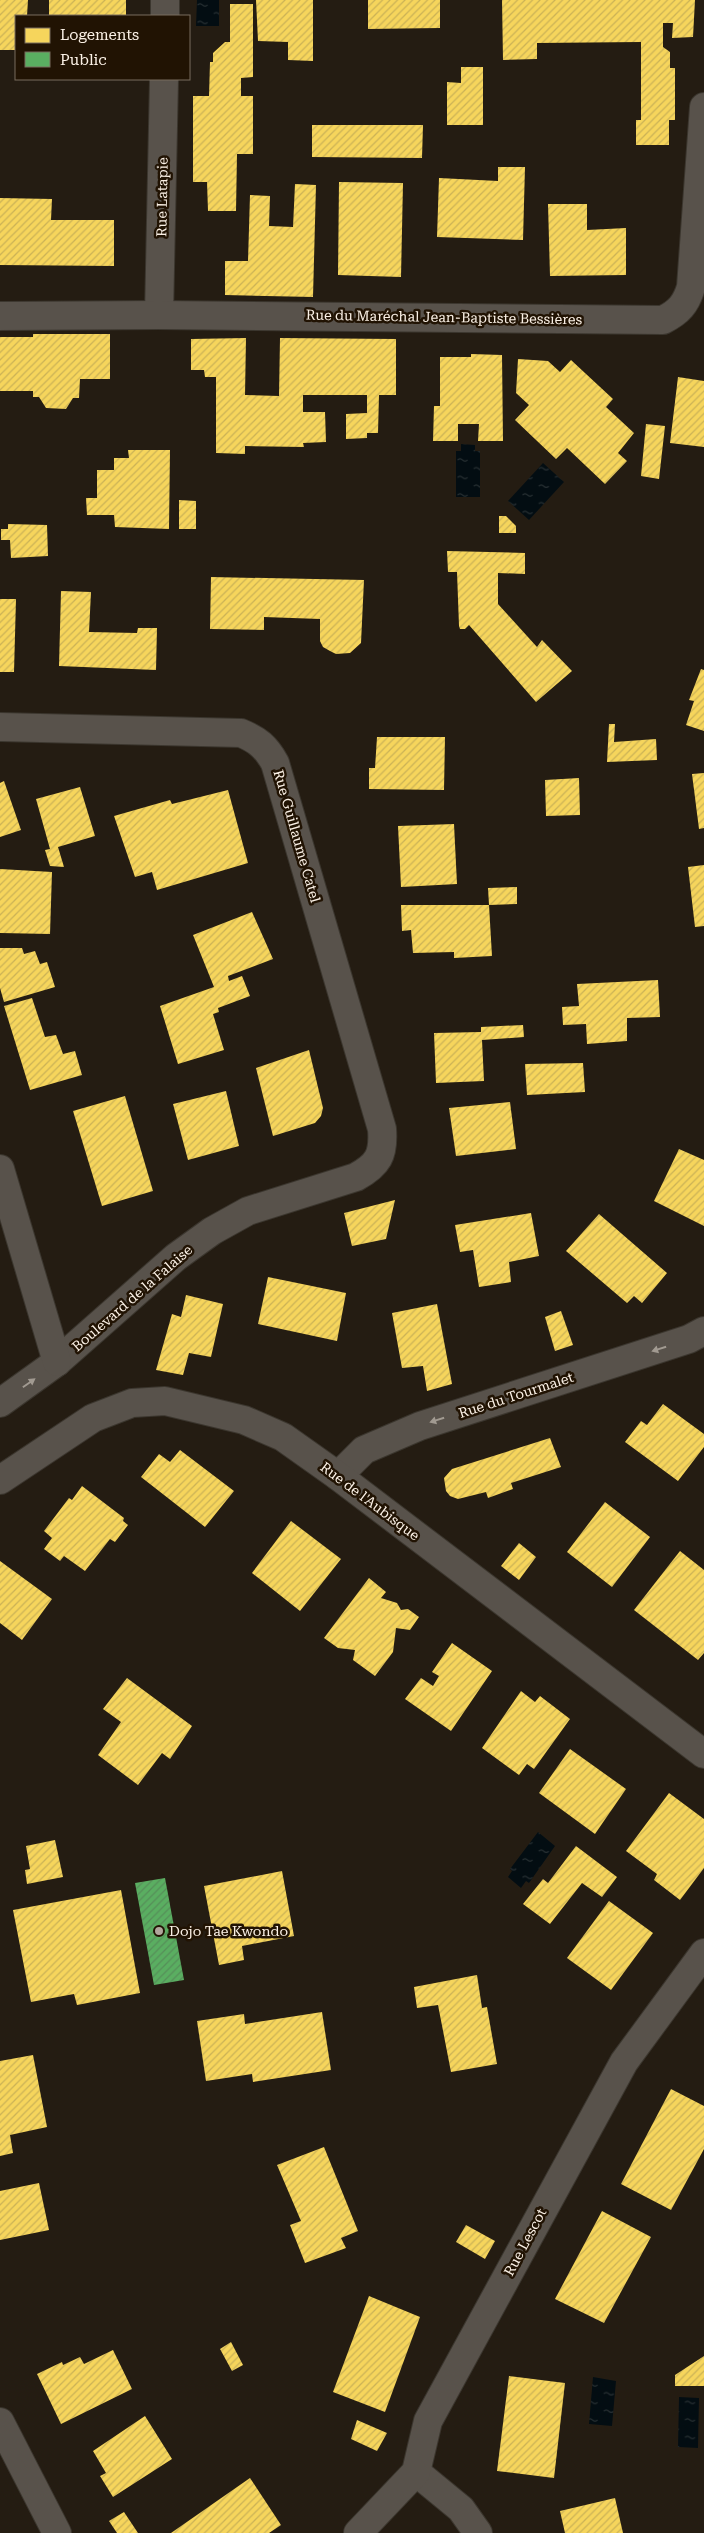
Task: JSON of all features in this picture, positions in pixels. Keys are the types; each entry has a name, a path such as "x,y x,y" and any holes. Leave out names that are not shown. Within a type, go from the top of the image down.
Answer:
{"street":[{"path":"165,0 165,15"},
{"name":"Rue Latapie","path":"159,315 164,80"},
{"name":"Rue du Maréchal Jean-Baptiste Bessières","path":"0,316 159,315 662,320 676,314 687,302 691,287 704,107"},
{"name":"Rue Guillaume Catel","path":"0,727 241,733 255,739 267,748 275,764 382,1129 383,1143 380,1156 371,1168 356,1178"},
{"path":"0,1169 58,1362"},
{"name":"Boulevard de la Falaise","path":"0,1403 58,1362 176,1257 212,1231 248,1211 356,1178"},
{"name":"Rue du Tourmalet","path":"338,1476 364,1450 420,1426 689,1339 704,1331"},
{"name":"Rue de l'Aubisque","path":"0,1480 93,1418 132,1402 165,1401 252,1424 283,1437 338,1476 704,1754"},
{"name":"Rue Lescot","path":"416,2472 428,2421 601,2100 644,2032 704,1953"},
{"path":"0,2422 57,2533"},
{"path":"358,2533 416,2472 461,2509 478,2533"}],"water":[{"path":"197,0 219,0 219,26 196,26"},
{"path":"461,444 475,445 475,451 480,451 480,497 456,497 456,451 461,451"},
{"path":"543,463 564,482 529,520 508,501"},
{"path":"538,1832 555,1846 529,1883 526,1881 521,1888 508,1877 512,1871 510,1869"},
{"path":"593,2377 616,2381 612,2426 589,2424"},
{"path":"679,2397 699,2398 698,2448 678,2447"}],"building: Logements":[{"path":"0,0 28,0 27,15 15,15 15,50 0,50"},
{"path":"49,0 126,0 126,15 49,15"},
{"path":"256,0 313,0 313,61 288,60 288,42 258,41"},
{"path":"368,0 440,0 440,28 368,29"},
{"path":"502,0 695,0 693,37 672,38 673,23 663,23 663,47 670,52 670,68 675,68 675,120 669,120 669,145 636,145 636,120 641,120 641,42 537,43 537,59 503,60"},
{"path":"230,4 253,4 253,77 241,78 241,96 253,96 253,154 237,154 236,211 208,211 207,182 193,182 193,96 209,96 210,62 213,62 213,53 225,42 230,42"},
{"path":"461,67 483,67 483,125 447,125 447,82 461,83"},
{"path":"312,125 423,125 422,158 312,157"},
{"path":"498,167 525,167 523,240 437,237 439,178 498,181"},
{"path":"339,182 403,183 401,277 338,275"},
{"path":"295,184 316,185 313,297 225,295 225,261 248,261 250,195 270,196 269,226 293,227"},
{"path":"0,198 52,199 51,220 114,220 114,266 0,265"},
{"path":"548,204 587,204 587,230 626,228 626,275 550,276"},
{"path":"33,334 110,334 110,379 80,379 79,398 73,398 66,409 46,408 39,397 33,397 33,391 0,391 0,337 33,337"},
{"path":"246,338 245,395 279,396 280,338 396,339 396,395 379,395 378,433 367,433 367,438 346,439 346,414 367,413 367,395 303,395 303,412 325,412 326,442 303,443 304,447 245,446 245,454 216,453 216,377 205,377 204,370 191,370 191,339"},
{"path":"471,354 502,355 503,441 478,441 479,424 458,424 458,441 433,441 434,406 440,406 440,357 471,357"},
{"path":"518,359 548,361 560,372 571,360 613,399 606,407 634,433 618,453 627,461 605,484 567,448 556,459 515,420 529,405 516,393"},
{"path":"678,377 704,381 704,447 670,443"},
{"path":"646,424 665,426 659,479 641,476"},
{"path":"128,450 170,450 169,529 115,527 114,515 87,515 86,498 97,498 97,470 114,470 114,458 129,458"},
{"path":"179,500 196,501 196,529 179,529"},
{"path":"499,516 506,516 516,526 516,533 499,533"},
{"path":"8,524 47,525 48,556 11,558 10,540 1,540 1,529 8,529"},
{"path":"447,551 525,553 525,574 498,573 498,604 537,647 542,640 572,671 536,702 469,625 465,629 460,629 457,572 448,572"},
{"path":"211,577 364,580 361,643 350,653 336,654 323,647 320,641 320,619 264,617 264,630 210,629"},
{"path":"61,591 91,592 89,632 137,633 138,628 157,628 156,670 59,666"},
{"path":"0,599 16,599 14,672 0,672"},
{"path":"701,669 704,670 704,731 686,725 694,701 689,700"},
{"path":"609,724 615,724 614,742 656,739 657,760 607,762"},
{"path":"377,737 445,737 444,790 369,789 369,768 375,768"},
{"path":"704,773 704,828 699,829 692,774"},
{"path":"579,778 580,815 546,816 545,780"},
{"path":"4,781 21,830 0,837 0,783"},
{"path":"80,787 95,836 58,847 64,867 50,866 45,850 50,849 36,799"},
{"path":"228,790 248,863 157,890 152,872 135,877 114,816 170,800 172,804"},
{"path":"454,824 457,884 401,887 398,826"},
{"path":"704,865 704,926 695,927 688,867"},
{"path":"0,869 52,872 50,934 0,933"},
{"path":"517,887 517,904 489,905 488,888"},
{"path":"401,905 489,905 492,956 454,958 454,952 413,953 411,930 402,931"},
{"path":"252,912 273,959 228,976 229,981 242,976 250,996 218,1008 219,1012 213,1014 224,1050 178,1064 160,1006 214,987 193,935"},
{"path":"0,948 22,948 24,954 35,951 40,964 47,962 55,987 4,1002 0,988"},
{"path":"658,980 660,1017 627,1018 627,1041 587,1044 586,1024 563,1025 562,1007 579,1006 577,984"},
{"path":"32,998 45,1037 56,1035 63,1054 75,1051 82,1075 30,1090 4,1006"},
{"path":"523,1025 524,1037 482,1040 484,1081 436,1083 434,1033 481,1032 481,1027"},
{"path":"309,1050 323,1108 321,1116 315,1123 273,1136 256,1068"},
{"path":"583,1063 585,1092 527,1095 525,1064"},
{"path":"226,1091 239,1146 188,1160 173,1104"},
{"path":"125,1096 153,1191 102,1206 73,1111"},
{"path":"510,1102 516,1149 456,1156 449,1108"},
{"path":"679,1149 704,1160 704,1226 654,1201"},
{"path":"395,1200 386,1239 352,1246 344,1213"},
{"path":"531,1213 539,1256 509,1262 511,1282 479,1287 473,1250 460,1252 455,1225"},
{"path":"599,1214 667,1273 642,1303 634,1296 627,1303 566,1251"},
{"path":"268,1277 346,1293 337,1341 258,1324"},
{"path":"186,1295 223,1304 211,1357 189,1353 183,1375 156,1370 172,1314 181,1317"},
{"path":"437,1304 452,1384 427,1391 423,1366 402,1368 392,1313"},
{"path":"561,1311 573,1345 555,1351 545,1317"},
{"path":"663,1404 704,1434 704,1447 678,1481 625,1442 641,1421 647,1425"},
{"path":"550,1438 561,1467 511,1483 513,1489 488,1498 486,1492 458,1499 450,1496 446,1491 444,1478 452,1469"},
{"path":"180,1450 234,1491 205,1527 141,1477 159,1454 170,1462"},
{"path":"82,1486 124,1518 123,1521 128,1525 115,1542 110,1539 85,1571 64,1556 60,1561 44,1549 52,1538 44,1531 69,1498 72,1500"},
{"path":"605,1502 650,1537 612,1587 567,1552"},
{"path":"291,1521 341,1559 300,1611 252,1573"},
{"path":"519,1543 536,1557 519,1580 501,1566"},
{"path":"680,1551 704,1570 704,1653 698,1660 634,1610"},
{"path":"0,1561 52,1599 22,1640 0,1623"},
{"path":"369,1578 386,1592 381,1598 397,1603 401,1610 408,1609 419,1617 410,1630 396,1628 393,1652 375,1676 353,1660 355,1650 338,1648 324,1638"},
{"path":"452,1643 492,1671 451,1731 405,1699 421,1678 433,1686 439,1676 432,1672"},
{"path":"127,1678 192,1726 170,1759 162,1753 138,1785 98,1755 121,1722 103,1709"},
{"path":"521,1691 535,1702 540,1696 570,1719 534,1769 527,1764 519,1775 482,1748"},
{"path":"570,1749 626,1789 595,1834 539,1793"},
{"path":"669,1793 704,1819 704,1868 680,1900 654,1880 657,1874 626,1851"},
{"path":"55,1840 63,1877 27,1884 25,1870 30,1869 26,1846"},
{"path":"576,1846 617,1877 602,1897 582,1883 550,1924 523,1904 543,1879 548,1883"},
{"path":"282,1871 294,1936 242,1946 244,1960 219,1965 204,1886"},
{"path":"121,1890 140,1993 77,2005 74,1994 31,2002 13,1910"},
{"path":"609,1901 653,1933 611,1990 567,1958"},
{"path":"477,1975 482,2008 487,2007 497,2064 451,2072 438,2005 417,2008 414,1987"},
{"path":"322,2012 331,2070 253,2082 252,2074 206,2081 197,2021 244,2014 245,2024"},
{"path":"33,2055 47,2127 10,2135 13,2153 0,2156 0,2061"},
{"path":"671,2089 704,2106 704,2149 671,2210 621,2184"},
{"path":"324,2147 358,2231 341,2238 346,2248 305,2263 290,2225 301,2221 277,2165"},
{"path":"39,2183 49,2230 0,2240 0,2191"},
{"path":"602,2211 651,2237 604,2323 555,2299"},
{"path":"466,2225 495,2241 485,2259 456,2242"},
{"path":"369,2296 420,2317 385,2412 333,2392"},
{"path":"231,2342 243,2365 232,2371 220,2349"},
{"path":"113,2350 132,2389 61,2424 37,2374 62,2362 63,2365 80,2357 84,2364"},
{"path":"704,2356 704,2386 675,2386 675,2375"},
{"path":"509,2376 565,2383 554,2478 497,2471"},
{"path":"145,2416 172,2459 113,2497 100,2476 106,2473 93,2451"},
{"path":"357,2420 387,2433 377,2451 351,2439"},
{"path":"250,2478 281,2525 269,2533 171,2533"},
{"path":"615,2498 623,2533 565,2533 560,2511"},
{"path":"124,2512 138,2533 117,2533 109,2521"}],"building: Public":[{"path":"165,1878 184,1980 154,1985 135,1883"}],"place":[{"name":"Dojo Tae Kwondo","path":"159,1931"}]}
